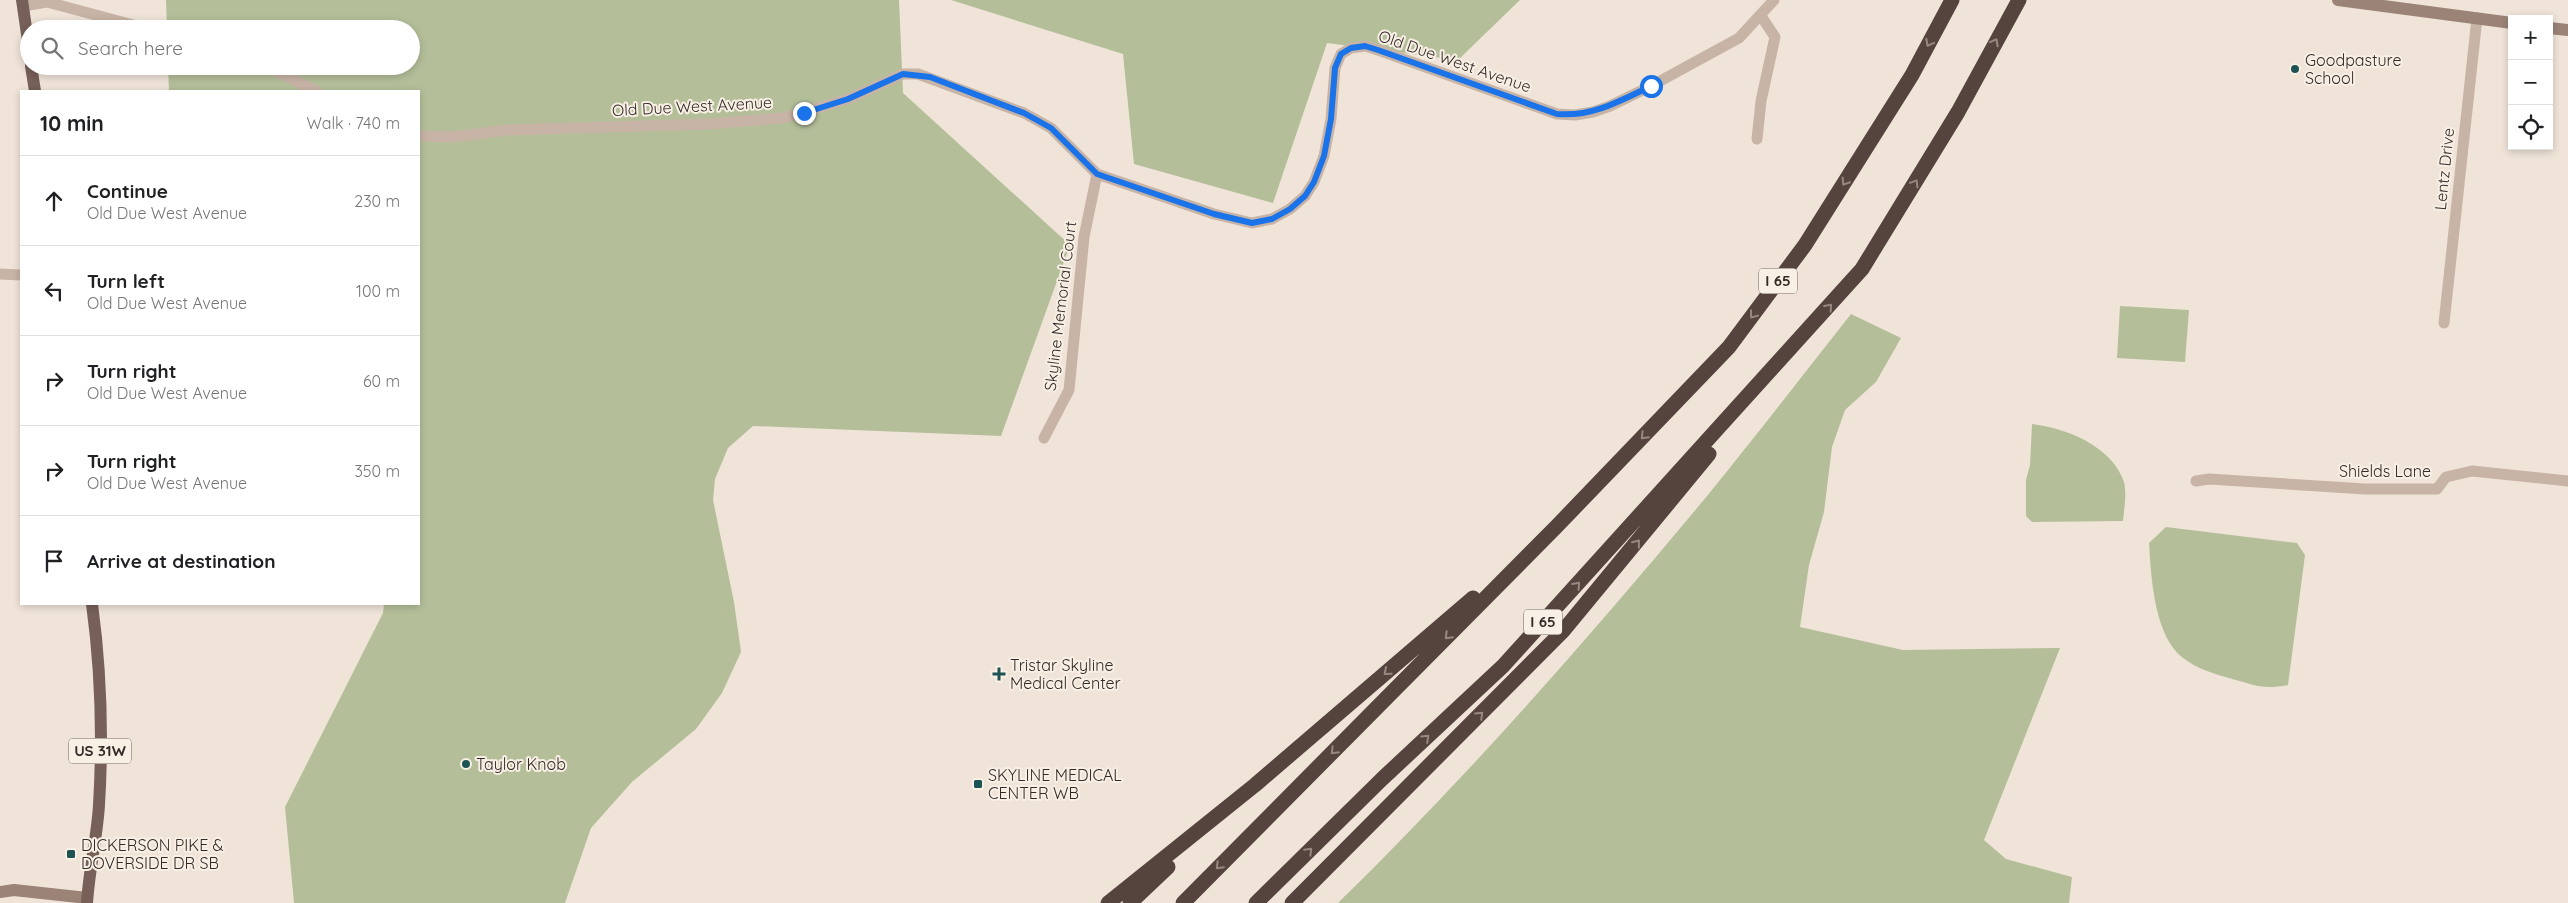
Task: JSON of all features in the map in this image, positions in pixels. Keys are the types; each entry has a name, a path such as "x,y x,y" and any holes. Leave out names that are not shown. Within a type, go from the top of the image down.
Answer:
{"highway":[{"name":"I 65","path":"1183,903 1556,526 1729,347 1806,245 1912,75 1952,0"},
{"name":"I 65","path":"1256,903 1382,779 1503,666 1797,344 1862,269 1958,112 2018,0"},
{"path":"1292,903 1563,631 1797,344"},
{"path":"1108,903 1254,785 1556,526"},
{"path":"1130,903 1254,785"}],"main road":[{"path":"2338,0 2508,22"},
{"path":"22,3 25,20"},
{"path":"2553,28 2568,30"},
{"path":"32,75 35,90"},
{"name":"US 31W","path":"87,901 99,805 99,697 97,643 92,605"},
{"path":"0,892 14,890 87,901"}],"street":[{"name":"Old Due West Avenue","path":"420,136 453,137 507,130 757,121 783,118 848,99 896,76 918,74 1024,113 1051,128 1097,174 1214,214 1252,223 1272,219 1290,209 1305,196 1314,182 1324,156 1335,68 1341,54 1351,48 1365,46 1557,114 1574,116 1610,106 1726,47 1739,38 1774,0"},
{"path":"22,3 47,2 114,20"},
{"path":"1757,139 1761,101 1775,37 1761,16"},
{"name":"Lentz Drive","path":"2444,324 2477,18"},
{"path":"284,75 314,90"},
{"name":"Skyline Memorial Court","path":"1044,438 1069,390 1084,237 1097,174"},
{"path":"0,274 20,275"},
{"name":"Shields Lane","path":"2196,480 2209,479 2365,490 2437,489 2446,477 2472,470 2568,481"}],"green space":[{"path":"166,0 899,0 903,93 1070,245 1001,436 753,426 728,448 715,479 713,500 734,602 741,652 722,693 696,729 632,782 591,828 565,903 294,903 285,807 383,613 384,605 420,605 420,90 169,90 168,75 420,75 420,20 167,20"},
{"path":"951,0 1520,0 1458,60 1327,43 1273,203 1134,164 1123,54"},
{"path":"2120,306 2189,310 2185,362 2117,358"},
{"path":"1851,314 1901,338 1876,382 1845,410 1832,447 1824,512 1809,565 1800,627 1903,650 2060,648 1984,840 2006,859 2072,877 2069,903 1338,903 1387,855 1481,755 1573,653 1707,496"},
{"path":"2032,424 2073,435 2099,449 2109,458 2118,469 2124,482 2123,521 2032,522 2026,516 2026,480 2030,465"},
{"path":"2166,527 2297,543 2305,555 2288,685 2259,686 2219,675 2188,662 2173,648 2160,621 2156,605 2149,543"}],"place":[{"name":"Goodpasture School","path":"2295,69"},
{"name":"Tristar Skyline Medical Center","path":"999,674"},
{"name":"Taylor Knob","path":"466,764"},
{"name":"SKYLINE MEDICAL CENTER WB","path":"978,784"},
{"name":"DICKERSON PIKE & DOVERSIDE DR SB","path":"71,854"}],"route":[{"path":"804,113 848,99 903,74 918,74 1024,113 1051,128 1097,174 1214,214 1252,223 1272,219 1290,209 1305,196 1314,182 1324,156 1331,119 1335,68 1341,54 1351,48 1365,46 1378,50 1557,114 1574,116 1592,112 1610,106 1651,86"}]}
